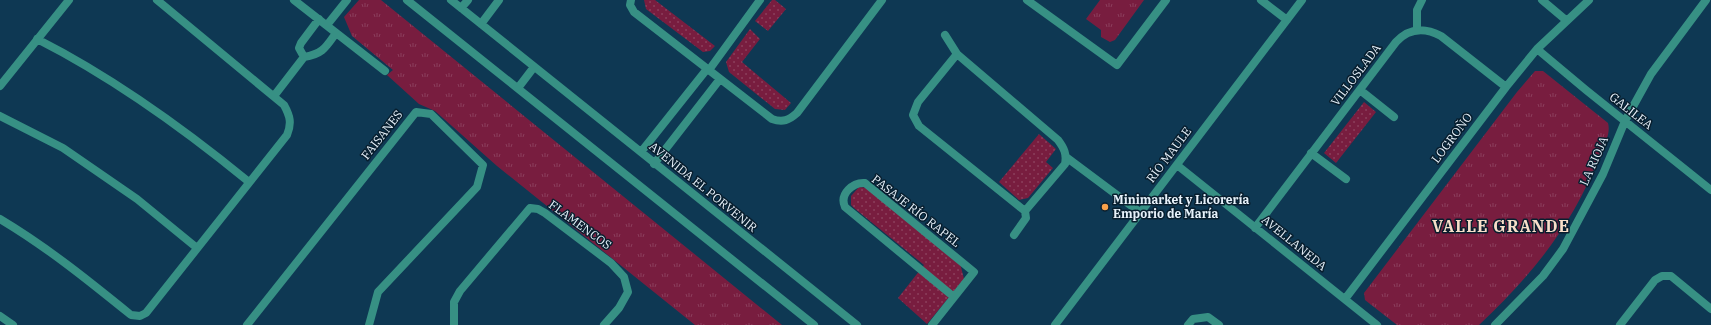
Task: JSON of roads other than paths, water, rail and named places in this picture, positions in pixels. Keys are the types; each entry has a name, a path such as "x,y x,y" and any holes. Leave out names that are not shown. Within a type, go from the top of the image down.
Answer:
{"street":[{"path":"0,86 69,0"},
{"path":"0,219 46,249 87,279 131,315 140,316 146,313 287,135 291,124 290,115 284,105 157,0"},
{"path":"294,0 385,71"},
{"path":"327,25 347,0"},
{"path":"407,0 814,325"},
{"name":"AVENIDA EL PORVENIR","path":"451,0 857,325"},
{"path":"461,8 468,0"},
{"path":"481,24 499,0"},
{"path":"631,0 630,5 634,12 772,119 784,121 790,119 797,113 882,0"},
{"path":"641,152 708,69 760,0"},
{"path":"1027,0 1117,65 1166,0"},
{"path":"1261,0 1287,20"},
{"path":"1422,0 1417,10 1416,30 1431,31 1441,36 1506,87"},
{"path":"1542,0 1568,21"},
{"name":"LOGROÑO","path":"1345,299 1506,87 1537,49 1589,0"},
{"name":"LA RIOJA","path":"1495,325 1543,276 1563,249 1603,174 1625,121 1637,102 1651,74 1706,0"},
{"name":"RÍO MAULE","path":"1055,325 1287,20 1299,1"},
{"path":"304,57 299,48 319,19"},
{"name":"VILLOSLADA","path":"1255,228 1396,42 1406,34 1416,30"},
{"path":"274,96 304,57 316,55 322,52 336,33"},
{"path":"945,35 957,54 1058,140 1066,157 1141,213"},
{"path":"38,39 84,64 166,117 250,182"},
{"name":"GALILEA","path":"1537,49 1711,190"},
{"path":"957,54 918,102 912,115 919,126 1025,211 1026,218 1014,234"},
{"path":"518,88 534,67"},
{"path":"654,164 720,79"},
{"path":"1360,90 1394,117"},
{"name":"FAISANES","path":"247,325 416,112 431,114 483,165 477,187 378,292 369,325"},
{"path":"0,116 63,148 137,200 197,248"},
{"path":"1311,153 1346,179"},
{"path":"1025,211 1062,168 1066,157"},
{"name":"AVELLANEDA","path":"1177,165 1377,325"},
{"name":"PASAJE RÍO RAPEL","path":"858,183 865,183 974,272 954,297 845,207 843,202 844,196 853,186 858,183"},
{"name":"FLAMENCOS","path":"454,325 454,302 460,291 530,208 538,209 545,213 611,263 624,277 628,292 619,308 604,325"},
{"path":"1620,325 1655,280 1662,276 1671,276 1711,309"},
{"path":"932,325 954,297"},
{"path":"0,316 13,325"},
{"path":"1191,322 1208,317 1219,325"}],"place":[{"name":"Minimarket y Licorería Emporio de María","path":"1105,207"}],"district":[{"name":"VALLE GRANDE","path":"1501,226"}]}
